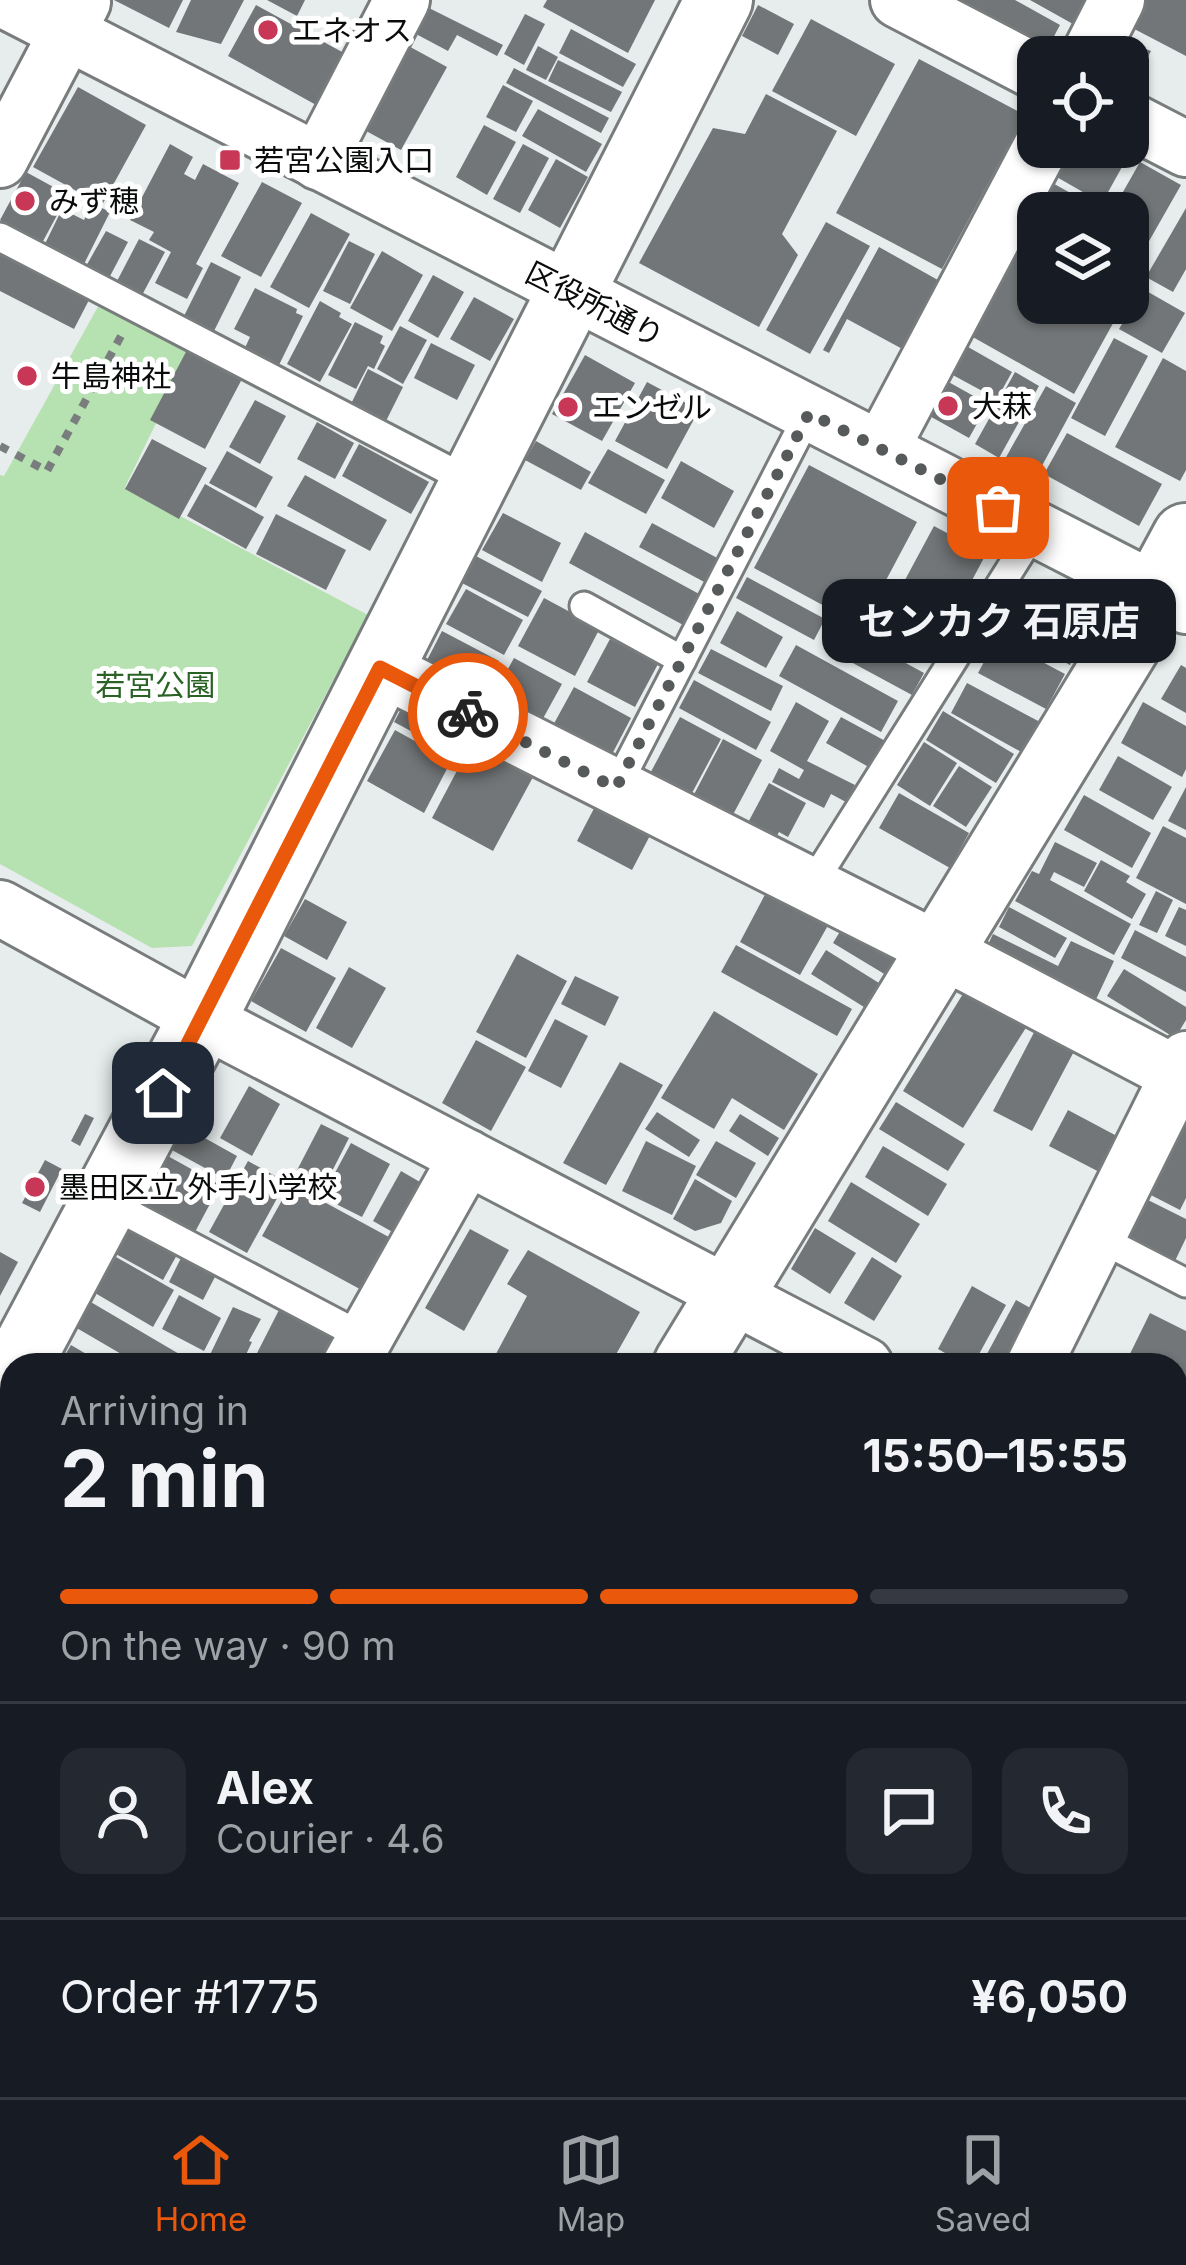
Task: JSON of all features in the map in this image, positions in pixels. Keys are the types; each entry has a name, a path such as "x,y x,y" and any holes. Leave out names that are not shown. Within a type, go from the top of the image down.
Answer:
{"street":[{"name":"区役所通り","path":"4,0 76,16 318,162 570,292 1036,528 1176,578"},
{"path":"318,162 402,0"},
{"path":"24,1353 202,1019 718,0"},
{"path":"898,0 1017,62"},
{"path":"1099,36 1117,0"},
{"path":"0,160 76,16"},
{"path":"1149,130 1186,149"},
{"path":"881,449 1030,168"},
{"path":"695,1353 1176,578"},
{"path":"380,668 939,953 1183,1071 1040,1353"},
{"path":"0,908 202,1019 842,1353"},
{"path":"358,1352 467,1157"}],"lane":[{"path":"0,237 473,483"},
{"path":"616,788 809,413"},
{"path":"811,886 1036,528"},
{"path":"584,606 682,659"},
{"path":"105,1201 358,1352"},
{"path":"1097,1237 1186,1283"}],"path":[{"path":"0,446 47,471 136,308"}],"green space":[{"name":"若宮公園","path":"100,303 191,351 125,487 368,615 192,946 152,948 0,864 0,475 4,476"}],"building":[{"path":"114,0 183,0 169,28"},
{"path":"191,0 244,0 221,44 176,32"},
{"path":"267,0 305,0 297,16"},
{"path":"547,0 655,0 628,53 543,7"},
{"path":"954,0 1015,0 1060,25 1054,36 1017,36 1017,40"},
{"path":"1030,0 1085,0 1073,24"},
{"path":"1130,0 1186,0 1186,56 1149,36 1119,21"},
{"path":"256,5 355,59 327,111 228,56"},
{"path":"758,5 794,24 778,55 742,36"},
{"path":"429,8 503,45 497,56 457,35 448,51 416,34"},
{"path":"525,14 545,24 524,65 504,54"},
{"path":"811,19 895,64 856,136 772,91"},
{"path":"571,29 636,64 623,87 559,53"},
{"path":"403,43 447,67 401,150 357,126"},
{"path":"538,46 558,57 546,80 526,70"},
{"path":"919,59 1017,111 1017,130 942,269 836,213"},
{"path":"558,60 622,92 611,112 548,81"},
{"path":"514,68 609,118 601,133 506,83"},
{"path":"503,85 533,101 516,132 486,117"},
{"path":"78,87 146,125 102,205 33,167"},
{"path":"766,94 837,131 782,234 798,255 759,327 639,263 713,128 745,134"},
{"path":"538,109 602,144 586,172 522,136"},
{"path":"484,125 516,142 487,195 456,177"},
{"path":"170,144 193,157 184,174 195,180 203,164 239,183 196,264 203,268 187,299 155,283 171,252 149,240 154,232 130,220"},
{"path":"523,144 549,158 520,213 493,199"},
{"path":"556,159 588,177 560,228 528,210"},
{"path":"1149,167 1181,185 1149,241 1149,192 1123,192 1137,168"},
{"path":"1050,168 1121,168 1108,192 1083,192 1048,172"},
{"path":"26,172 68,195 42,243 0,220"},
{"path":"1042,177 1069,192 1033,192"},
{"path":"262,182 302,203 261,277 221,256"},
{"path":"92,203 110,212 82,268 43,248 62,209 84,220"},
{"path":"1186,208 1186,269 1173,292 1149,279"},
{"path":"311,213 350,234 309,308 270,287"},
{"path":"826,222 870,246 810,354 766,330"},
{"path":"106,231 128,242 108,280 85,268"},
{"path":"139,239 165,252 141,297 116,283"},
{"path":"349,241 375,254 350,304 323,291"},
{"path":"879,247 945,284 908,352 847,319 829,353 823,350"},
{"path":"382,251 423,275 392,331 350,308"},
{"path":"1017,252 1017,324 1113,324 1074,394 971,336"},
{"path":"0,255 89,300 74,329 0,291"},
{"path":"211,262 241,277 213,333 183,318"},
{"path":"433,275 464,292 438,338 408,321"},
{"path":"255,288 303,316 278,367 244,350 250,337 234,329"},
{"path":"1149,292 1185,313 1162,353 1119,329 1122,324 1149,324"},
{"path":"474,297 514,319 490,361 450,339"},
{"path":"320,301 352,324 320,382 287,364"},
{"path":"355,322 383,336 380,343 385,346 374,369 368,366 356,389 328,375"},
{"path":"400,326 427,340 403,384 377,369"},
{"path":"1114,338 1148,356 1105,436 1071,418"},
{"path":"954,339 1012,372 997,399 938,367"},
{"path":"431,343 475,365 457,400 414,378"},
{"path":"187,350 242,379 205,449 150,420"},
{"path":"585,355 635,383 602,441 552,414"},
{"path":"1163,358 1186,371 1186,470 1180,481 1115,447"},
{"path":"368,369 403,387 386,421 351,404"},
{"path":"1015,372 1039,386 999,458 975,444"},
{"path":"936,375 988,404 969,438 917,409"},
{"path":"647,382 699,410 667,469 615,441"},
{"path":"1046,386 1076,403 1037,475 1005,459"},
{"path":"255,400 286,416 260,464 229,447"},
{"path":"317,422 354,443 335,479 297,459"},
{"path":"1067,433 1162,484 1139,526 1044,474"},
{"path":"152,439 207,468 179,519 125,489"},
{"path":"536,441 591,472 581,490 525,460"},
{"path":"359,444 429,482 411,514 342,476"},
{"path":"608,449 665,480 646,514 588,483"},
{"path":"227,451 273,477 256,508 209,483"},
{"path":"681,461 734,491 714,528 661,498"},
{"path":"809,465 917,522 876,599 855,588 841,615 754,568"},
{"path":"305,475 387,520 370,551 287,506"},
{"path":"205,484 264,517 246,549 187,516"},
{"path":"503,513 561,543 542,582 482,550"},
{"path":"276,514 346,550 326,590 256,554"},
{"path":"652,523 721,560 708,584 639,547"},
{"path":"934,526 986,554 929,661 877,632"},
{"path":"585,532 701,595 685,626 569,563"},
{"path":"476,556 542,591 528,617 462,583"},
{"path":"747,577 825,619 814,640 736,598"},
{"path":"1024,580 1095,619 1070,665 999,628"},
{"path":"466,589 523,620 504,655 446,624"},
{"path":"544,598 600,628 575,676 518,646"},
{"path":"737,611 783,637 766,668 720,643"},
{"path":"836,625 924,673 912,695 825,648"},
{"path":"442,631 499,661 480,699 422,670"},
{"path":"997,638 1065,674 1046,709 978,673"},
{"path":"610,639 658,664 635,707 587,682"},
{"path":"796,645 898,701 881,732 779,676"},
{"path":"711,649 783,686 771,711 698,673"},
{"path":"514,658 562,684 540,724 492,698"},
{"path":"1181,665 1186,668 1186,713 1161,699"},
{"path":"694,680 771,722 756,750 679,708"},
{"path":"967,683 1040,722 1023,753 951,713"},
{"path":"574,687 631,718 609,760 551,729"},
{"path":"406,700 468,733 456,755 394,722"},
{"path":"796,702 829,721 807,761 855,785 846,802 831,794 824,808 772,782 779,768 799,779 804,770 770,751"},
{"path":"1143,702 1186,726 1182,777 1121,743"},
{"path":"943,711 1014,754 996,783 926,740"},
{"path":"680,717 721,739 685,806 644,785"},
{"path":"841,717 889,743 874,770 826,743"},
{"path":"395,730 451,761 424,813 367,781"},
{"path":"477,733 539,766 493,851 432,818"},
{"path":"723,739 762,760 728,824 689,804"},
{"path":"924,742 957,763 930,806 897,785"},
{"path":"1118,756 1172,787 1153,820 1099,790"},
{"path":"959,766 992,787 966,827 933,806"},
{"path":"769,783 806,803 788,837 779,832 771,847 743,832"},
{"path":"1186,787 1186,830 1168,821"},
{"path":"899,793 969,833 950,868 879,828"},
{"path":"1084,795 1151,833 1132,868 1064,830"},
{"path":"600,797 655,826 632,870 577,841"},
{"path":"1163,826 1186,838 1186,904 1136,878"},
{"path":"1055,842 1097,863 1084,887 1054,872 1050,880 1131,924 1114,955 1015,901 1032,871 1039,874"},
{"path":"1101,860 1130,876 1126,882 1146,894 1132,919 1084,891"},
{"path":"769,887 831,920 800,975 740,942"},
{"path":"1156,891 1173,900 1157,933 1139,925"},
{"path":"305,899 347,922 327,960 284,936"},
{"path":"1009,907 1067,938 1055,958 999,927"},
{"path":"1179,907 1186,910 1186,946 1165,936"},
{"path":"847,920 900,952 886,975 833,943"},
{"path":"1135,930 1186,957 1186,992 1121,958"},
{"path":"993,934 1058,966 1071,941 1114,961 1091,1010 983,955"},
{"path":"736,945 852,1009 837,1036 721,972"},
{"path":"281,948 336,978 306,1032 251,1001"},
{"path":"826,950 879,983 864,1007 811,974"},
{"path":"517,954 567,981 526,1058 476,1032"},
{"path":"349,967 386,988 352,1048 316,1028"},
{"path":"1124,969 1186,1007 1186,1020 1175,1038 1107,996"},
{"path":"575,976 619,997 605,1026 561,1004"},
{"path":"966,989 1027,1026 963,1128 903,1091"},
{"path":"714,1011 818,1074 784,1130 732,1098 714,1129 661,1098"},
{"path":"555,1019 588,1036 561,1088 528,1071"},
{"path":"1041,1019 1080,1040 1032,1131 993,1111"},
{"path":"476,1040 526,1067 491,1131 442,1103"},
{"path":"620,1062 663,1085 606,1185 563,1163"},
{"path":"249,1086 280,1104 252,1156 220,1138"},
{"path":"896,1102 965,1144 948,1171 879,1129"},
{"path":"1186,1108 1186,1198 1180,1210 1143,1191"},
{"path":"1068,1110 1130,1143 1111,1178 1049,1146"},
{"path":"657,1112 700,1140 689,1157 645,1129"},
{"path":"85,1114 94,1118 80,1146 71,1141"},
{"path":"740,1114 779,1138 768,1156 729,1131"},
{"path":"321,1124 349,1138 322,1191 294,1176"},
{"path":"185,1127 237,1156 225,1179 172,1150"},
{"path":"646,1141 696,1166 672,1215 622,1191"},
{"path":"716,1141 756,1163 736,1198 696,1175"},
{"path":"351,1143 390,1164 362,1217 322,1197"},
{"path":"883,1146 947,1184 928,1216 865,1177"},
{"path":"166,1155 220,1185 195,1232 139,1202"},
{"path":"45,1160 62,1169 40,1212 22,1203"},
{"path":"248,1161 286,1182 247,1253 209,1232"},
{"path":"401,1171 432,1189 405,1239 373,1221"},
{"path":"695,1179 732,1201 721,1223 695,1231 673,1219"},
{"path":"851,1182 920,1224 896,1263 828,1221"},
{"path":"291,1184 398,1242 369,1294 262,1236"},
{"path":"1140,1196 1186,1219 1186,1238 1174,1263 1120,1236"},
{"path":"128,1226 178,1253 163,1280 114,1253"},
{"path":"815,1228 856,1253 830,1294 791,1269"},
{"path":"470,1229 509,1250 464,1331 425,1308"},
{"path":"528,1250 640,1312 617,1353 496,1353 527,1296 507,1284"},
{"path":"0,1252 18,1262 0,1296"},
{"path":"184,1252 218,1271 203,1300 169,1282"},
{"path":"116,1257 174,1290 153,1327 95,1293"},
{"path":"872,1257 902,1276 874,1321 844,1303"},
{"path":"972,1286 1006,1305 980,1353 938,1349"},
{"path":"179,1295 221,1318 204,1351 162,1329"},
{"path":"1016,1300 1043,1315 1022,1353 987,1353"},
{"path":"89,1301 177,1353 119,1353 75,1327"},
{"path":"233,1307 261,1319 247,1353 211,1353"},
{"path":"280,1308 344,1341 338,1353 257,1353"},
{"path":"1150,1313 1186,1331 1186,1353 1130,1353"}],"way so far":[{"path":"468,713 616,788 809,413 998,508"}],"place":[{"name":"エネオス","path":"268,30"},
{"name":"若宮公園入口","path":"230,160"},
{"name":"みず穂","path":"25,201"},
{"name":"牛島神社","path":"27,376"},
{"name":"大菻","path":"948,406"},
{"name":"エンゼル","path":"568,407"},
{"name":"センカク 石原店","path":"998,508"},
{"name":"墨田区立 外手小学校","path":"35,1187"}],"route":[{"path":"163,1093 380,668 468,713"}]}
